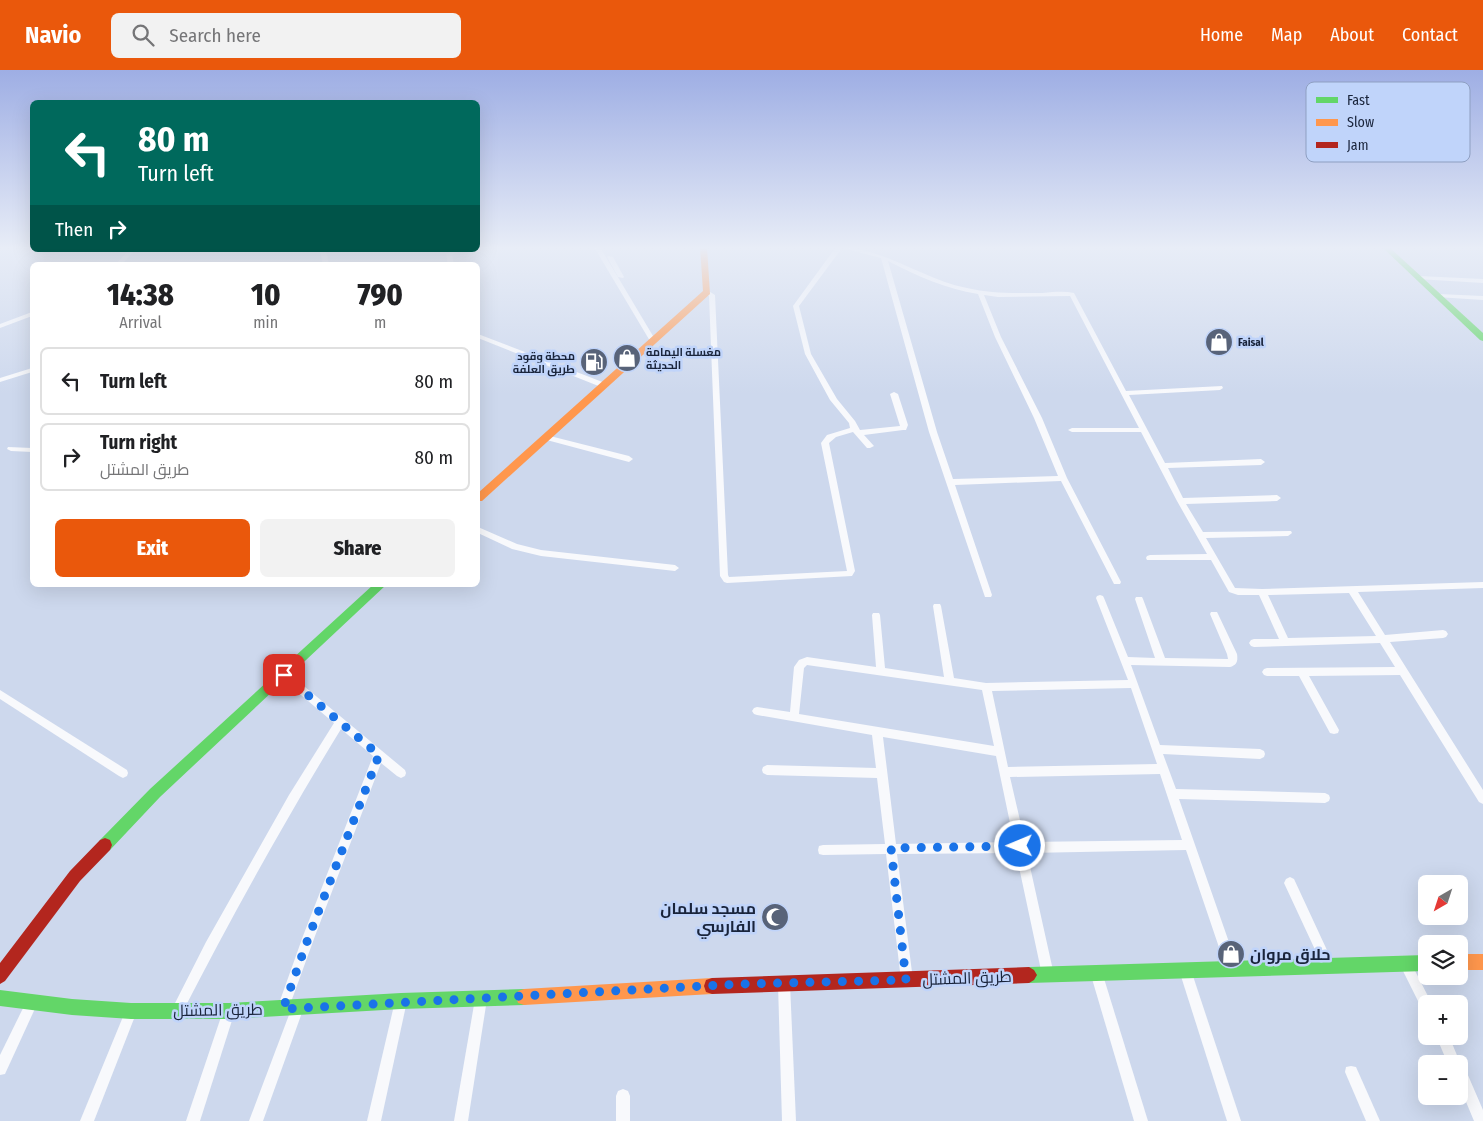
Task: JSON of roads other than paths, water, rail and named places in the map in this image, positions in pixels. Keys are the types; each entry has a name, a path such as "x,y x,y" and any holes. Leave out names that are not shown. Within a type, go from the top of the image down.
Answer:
{"main road":[{"path":"480,496 702,296"},
{"path":"1439,296 1483,338"},
{"path":"0,976 75,876 155,793 378,587"},
{"path":"1468,962 1483,962"},
{"name":"طريق المشتل","path":"0,998 131,1011 229,1011 741,984 1418,963"}],"street":[{"path":"628,296 656,339"},
{"path":"632,296 656,339"},
{"path":"712,296 724,570 727,580 849,574 851,571 825,443 827,438 832,436 856,431 903,428 904,425 894,394"},
{"path":"803,296 796,306 808,354 834,400 856,431 870,446"},
{"path":"895,296 933,432 988,595"},
{"path":"982,296 998,337 1038,418 1062,478 1117,582"},
{"path":"1073,296 1181,501 1232,590 1238,592 1262,592 1483,585"},
{"path":"1440,296 1483,298"},
{"path":"0,326 30,315"},
{"path":"480,337 514,348 603,385"},
{"path":"0,380 30,371"},
{"path":"1124,393 1220,388"},
{"path":"1072,430 1144,430"},
{"path":"546,436 629,459"},
{"path":"10,449 30,450"},
{"path":"1164,466 1261,462"},
{"path":"950,482 1062,478"},
{"path":"1181,501 1277,498"},
{"path":"480,531 515,547 541,553 675,568"},
{"path":"1202,535 1288,533"},
{"path":"1150,558 1212,557"},
{"path":"1352,590 1483,799"},
{"path":"1262,592 1285,642"},
{"path":"1100,598 1134,684 1232,968"},
{"path":"1139,599 1161,661"},
{"path":"937,606 950,682"},
{"path":"1124,661 1230,663 1233,660 1232,654 1214,614"},
{"path":"876,615 881,670"},
{"path":"1254,643 1383,639 1442,634"},
{"path":"794,717 799,667 807,661 881,670 986,687 1134,684"},
{"path":"1267,672 1403,671"},
{"path":"1302,672 1334,730"},
{"path":"284,675 401,773"},
{"path":"986,687 1048,975"},
{"path":"0,694 124,773"},
{"path":"758,711 1000,752"},
{"path":"177,1011 210,946 288,806 340,722"},
{"path":"877,732 906,980"},
{"path":"1156,749 1260,754"},
{"path":"283,1009 379,755"},
{"path":"767,770 882,773"},
{"path":"1004,772 1164,770"},
{"path":"1172,794 1325,798"},
{"path":"823,850 1190,845"},
{"path":"1290,883 1328,965"},
{"path":"1405,963 1421,995"},
{"path":"1185,970 1234,1121"},
{"path":"1096,972 1141,1121"},
{"path":"784,984 788,1121"},
{"path":"461,1121 481,999"},
{"path":"374,1121 401,1001"},
{"path":"0,1069 32,1002"},
{"path":"256,1121 298,1008"},
{"path":"87,1121 131,1011"},
{"path":"193,1121 229,1011"},
{"path":"1351,1072 1373,1121"},
{"path":"1468,1091 1481,1121"},
{"path":"623,1096 623,1121"}],"place":[{"name":"Faisal","path":"1219,342"},
{"name":"مغسلة اليمامة الحديثة","path":"627,358"},
{"name":"محطة وقود طريق العلفة","path":"594,362"},
{"name":"مسجد سلمان الفارسي","path":"775,917"},
{"name":"حلاق مروان","path":"1231,954"}]}
